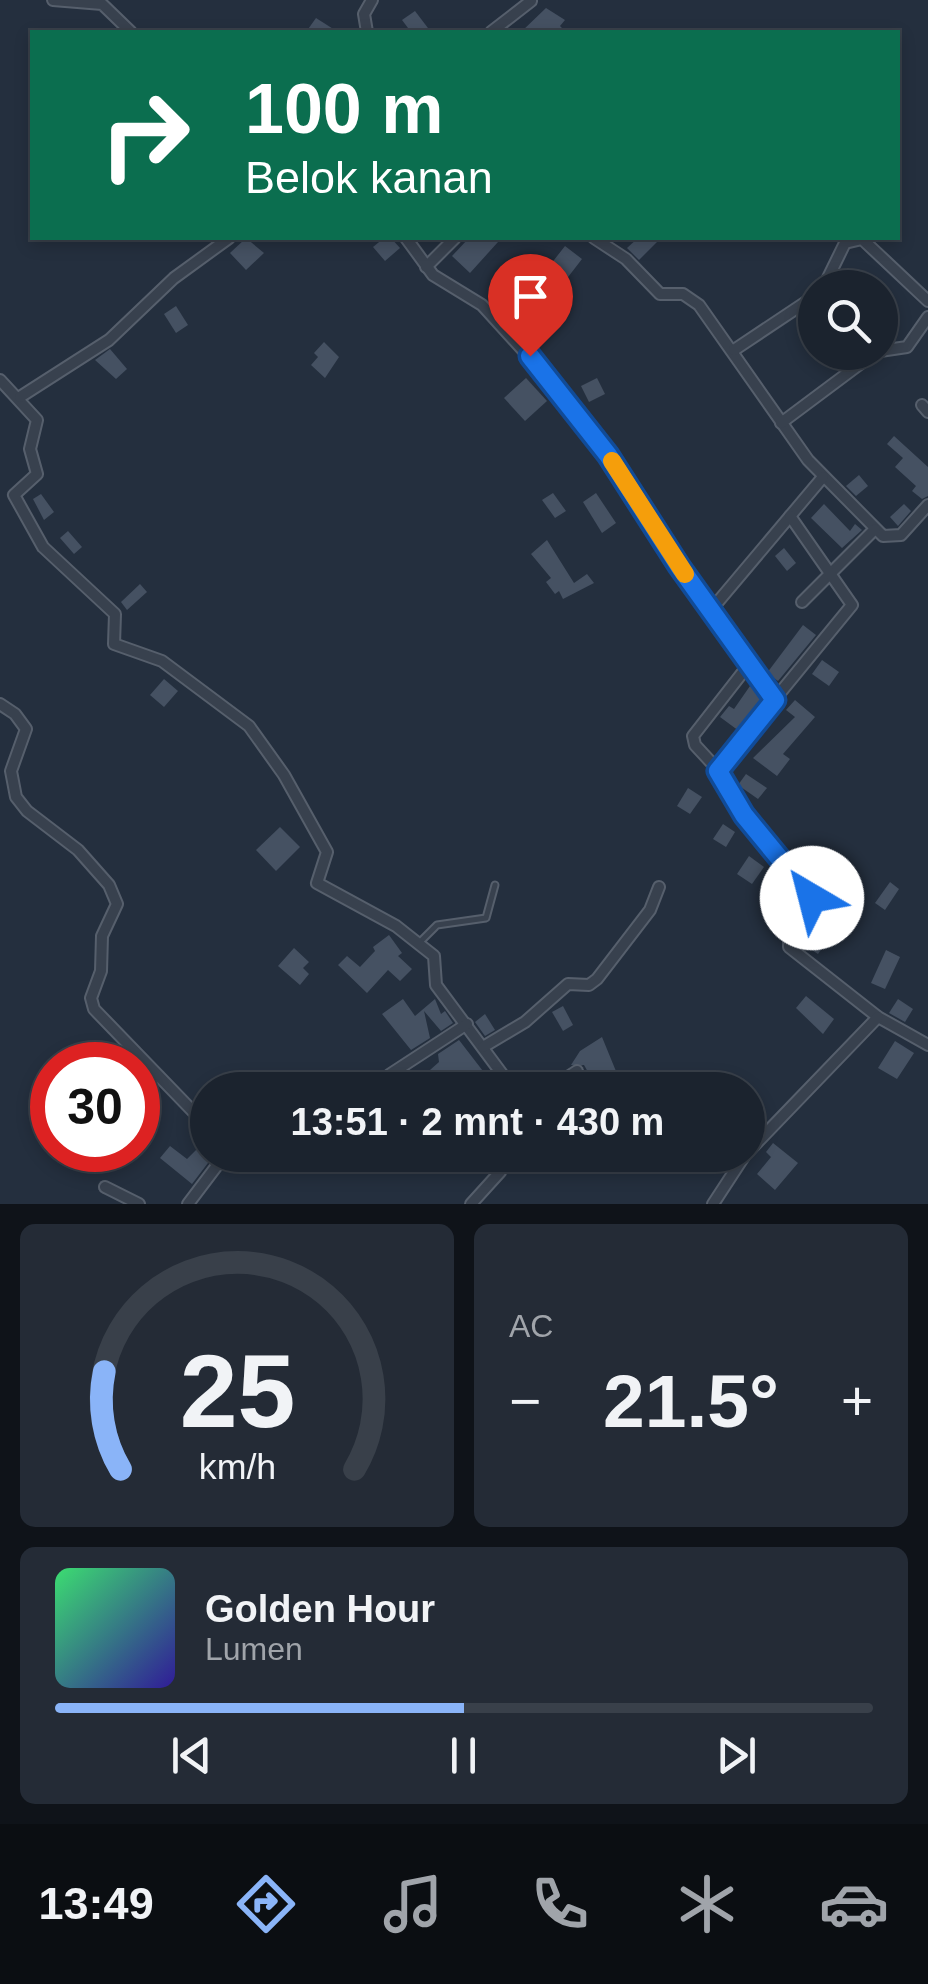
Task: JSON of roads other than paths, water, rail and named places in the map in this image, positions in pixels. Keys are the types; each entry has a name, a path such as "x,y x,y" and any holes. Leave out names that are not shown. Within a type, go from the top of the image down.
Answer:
{"street":[{"path":"53,0 102,4 128,30"},
{"path":"367,30 364,14 372,0"},
{"path":"494,30 531,1"},
{"path":"20,398 109,340 174,278 227,240"},
{"path":"407,240 426,267 442,282 482,305 553,380 775,700"},
{"path":"426,267 453,240"},
{"path":"597,240 626,259 660,294 690,298 734,350 780,422 823,476 875,529 894,538 928,505"},
{"path":"831,270 838,253 852,240"},
{"path":"859,240 871,245 896,270"},
{"path":"898,272 928,301"},
{"path":"734,350 798,307"},
{"path":"898,349 907,347 928,316"},
{"path":"780,422 853,370"},
{"path":"0,380 37,420 30,448 37,474 14,495 43,547 115,614 114,644 162,661 249,726 284,775 328,852 316,879 319,886 420,942 436,960 436,985 500,1072"},
{"path":"711,610 823,476"},
{"path":"718,771 852,605 790,516"},
{"path":"802,602 875,529"},
{"path":"750,663 692,736 749,821 810,891 810,906 790,934 789,947 878,1017 928,1044"},
{"path":"0,704 15,714 26,729 11,771 21,805 78,850 115,894 115,912 102,936 102,970 91,998 94,1009 190,1108"},
{"path":"482,1048 525,1022 568,984 593,983 650,910 659,887"},
{"path":"765,1134 878,1017"},
{"path":"394,1072 467,1024"},
{"path":"188,1204 212,1172"},
{"path":"471,1204 500,1172"},
{"path":"713,1204 734,1172"},
{"path":"106,1187 138,1204"}],"lane":[{"path":"420,942 437,925 486,918 495,885"}]}
